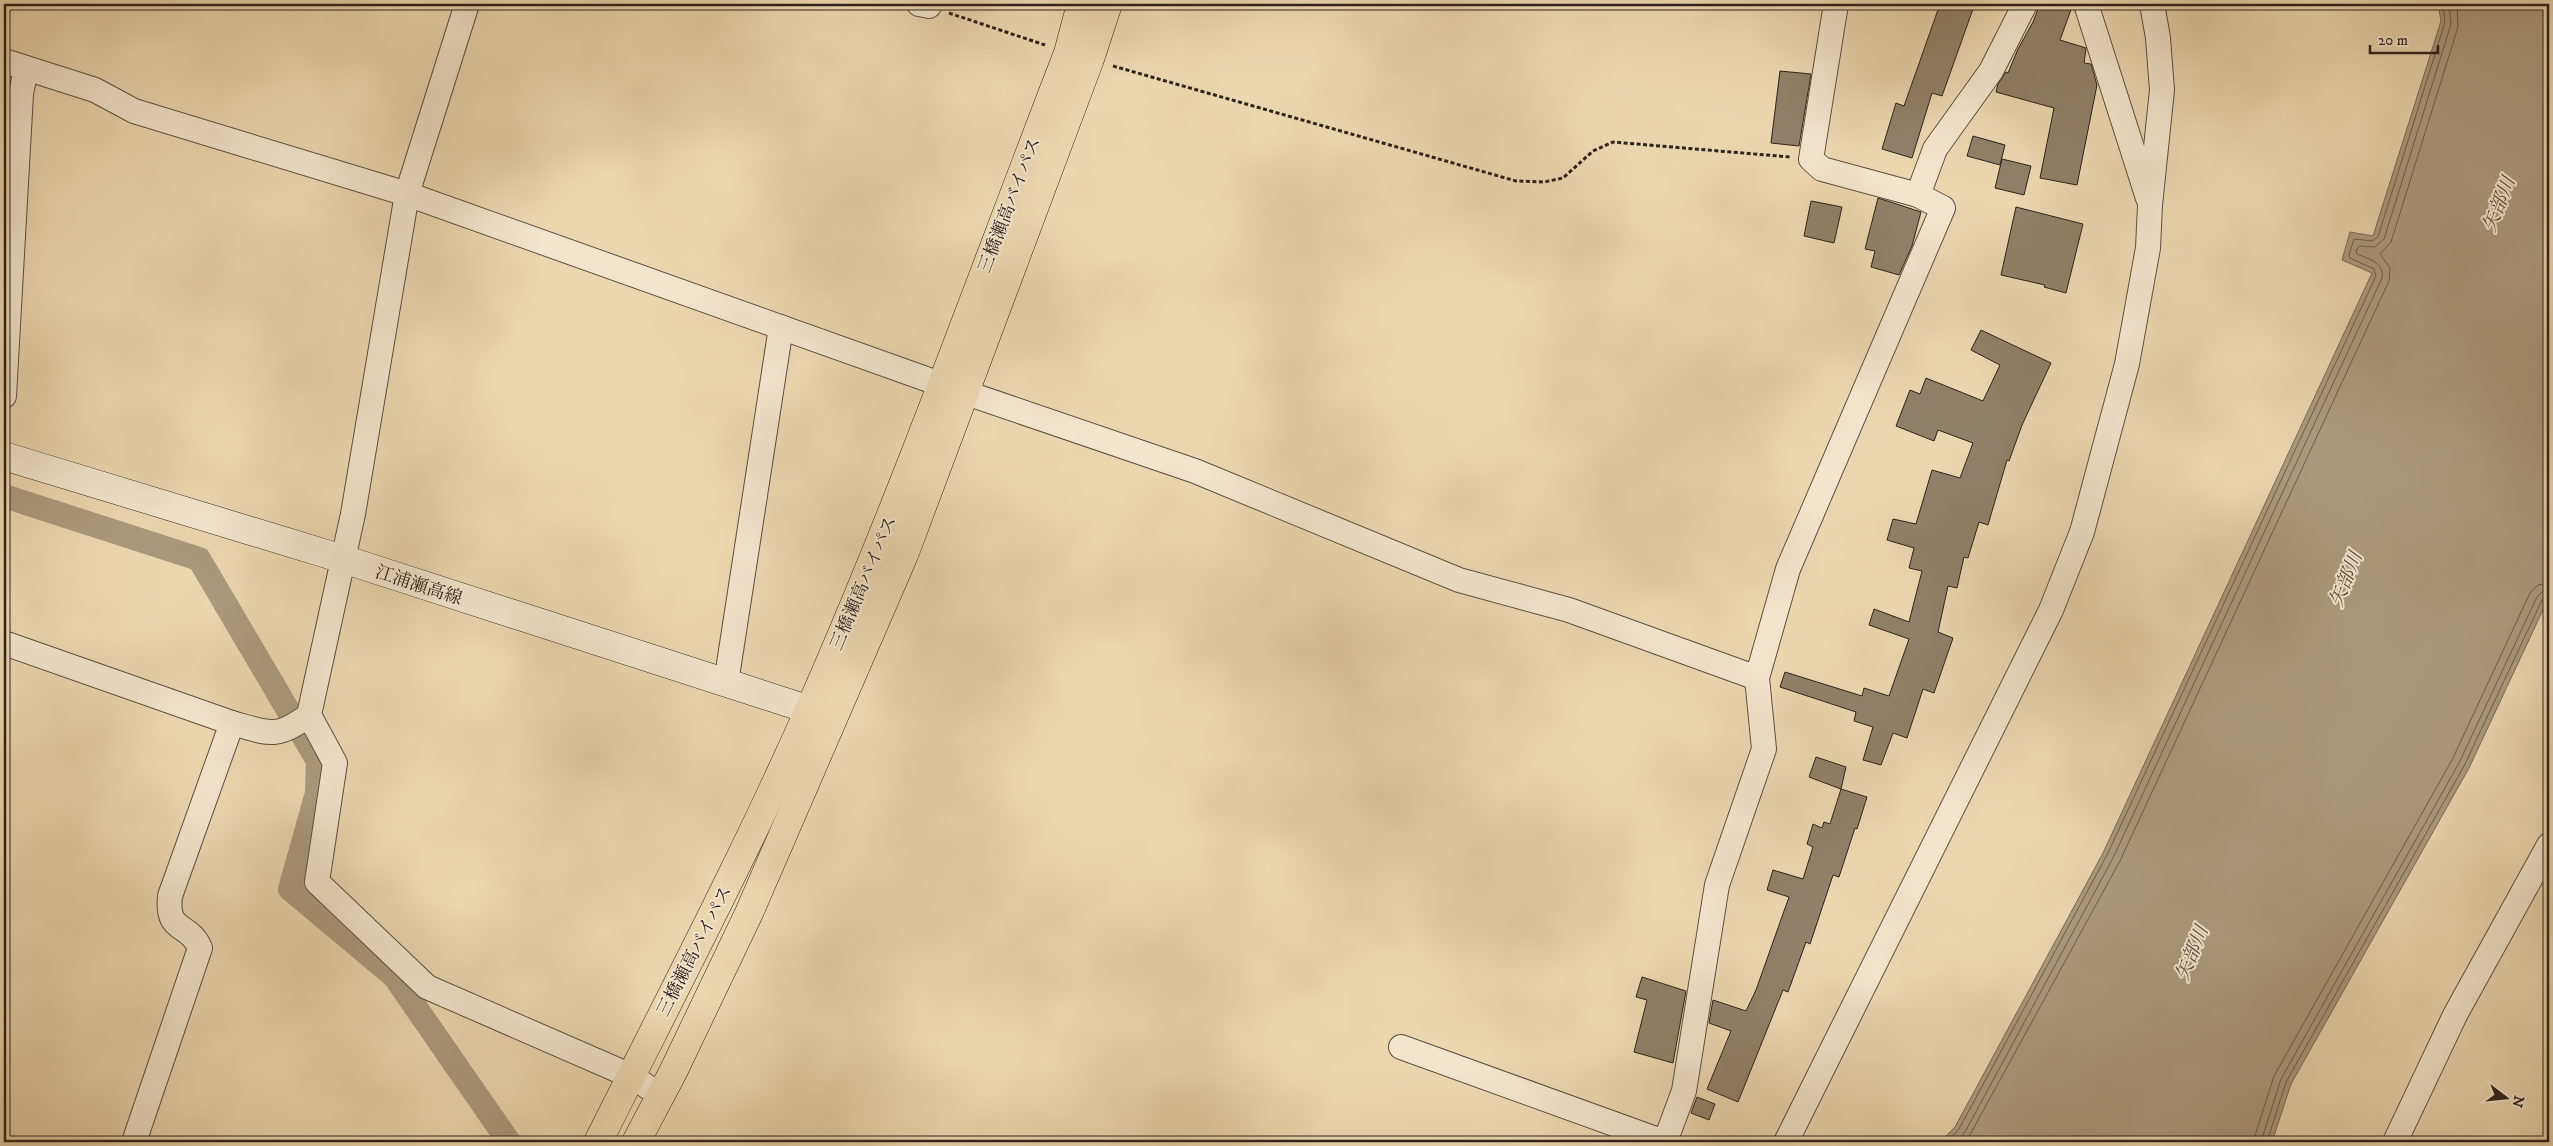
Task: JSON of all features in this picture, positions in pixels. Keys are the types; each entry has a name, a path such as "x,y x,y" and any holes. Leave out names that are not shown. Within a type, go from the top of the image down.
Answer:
{"highway":[{"name":"三橋瀬高バイパス","path":"1079,56 1081,4"},
{"name":"三橋瀬高バイパス","path":"598,1142 726,890 904,556 954,388 1079,56 1108,4"},
{"name":"三橋瀬高バイパス","path":"636,1142 749,913 821,713"}],"main road":[{"name":"江浦瀬高線","path":"4,456 343,559 821,713"}],"street":[{"path":"300,722 353,514 407,194 467,4"},
{"path":"1401,1048 1665,1142 1684,1091 1717,885 1764,749 1757,678 1788,569 1943,208 1918,195 1822,169 1811,159 1836,4"},
{"path":"1918,195 1935,150 1991,71 2025,4"},
{"path":"2086,4 2150,205"},
{"path":"1786,1142 2051,610 2082,532 2127,364 2148,248 2150,205 2162,90 2158,38 2152,4"},
{"path":"15,64 95,90 134,111 407,194 954,388 1195,471 1459,580 1569,610 1757,678"},
{"path":"4,396 22,94 15,64"},
{"path":"726,683 781,327"},
{"path":"4,643 232,723 271,734 300,722"},
{"path":"300,722 335,763 317,882 427,987 631,1076 660,1095"},
{"path":"134,1142 200,948 196,938 171,918 169,910 170,896 232,723"},
{"path":"2395,1142 2456,1015 2549,846"}],"path":[{"path":"926,5 1079,56 1516,181 1544,182 1563,178 1593,151 1613,142 1811,159"}],"water":[{"name":"矢部川","path":"2438,4 2549,4 2549,597 2469,768 2291,1084 2272,1142 1940,1142 1955,1127 2103,853 2372,273 2342,260 2350,232 2373,236 2441,21"}],"building":[{"path":"1940,4 1957,4 1973,9 1942,96 1932,93 1912,158 1882,149 1896,103 1904,106"},
{"path":"2040,4 2073,4 2060,40 2086,48 2084,63 2091,64 2097,85 2077,185 2040,178 2054,108 1996,92 1998,84 2006,72 2008,73"},
{"path":"1780,71 1811,74 1799,146 1771,143"},
{"path":"1973,136 2005,145 2000,165 1967,156"},
{"path":"2002,159 2031,166 2024,195 1995,188"},
{"path":"1878,198 1921,212 1912,246 1899,275 1871,267 1875,251 1865,249"},
{"path":"1811,201 1842,207 1834,243 1804,236"},
{"path":"2016,207 2083,224 2066,293 2044,287 2045,285 2001,275"},
{"path":"1981,330 2051,363 2022,425 2009,461 2007,460 1988,525 1979,522 1968,558 1964,557 1957,588 1948,586 1938,632 1953,638 1934,693 1923,689 1907,738 1893,733 1881,765 1863,760 1873,727 1854,721 1856,712 1780,687 1785,672 1862,696 1864,688 1889,696 1909,639 1869,625 1874,609 1909,622 1922,571 1909,568 1914,548 1887,540 1893,519 1916,524 1932,470 1960,478 1973,443 1938,430 1934,441 1896,426 1910,390 1920,394 1926,378 1983,401 2000,365 1971,350"},
{"path":"1816,757 1846,767 1841,789 1809,777"},
{"path":"1841,789 1867,797 1857,829 1855,828 1839,877 1833,875 1810,944 1806,942 1788,992 1783,990 1738,1102 1707,1089 1731,1031 1709,1023 1713,1000 1746,1011 1756,990 1789,897 1767,890 1773,870 1803,879 1813,847 1807,844 1813,824 1822,828 1824,822 1830,824"},
{"path":"1642,977 1686,991 1673,1063 1634,1052 1647,1000 1636,997"},
{"path":"1697,1097 1715,1104 1709,1120 1691,1113"}],"waterway":[{"path":"4,496 199,559 318,761 317,793 290,889 394,976 509,1142"}]}
